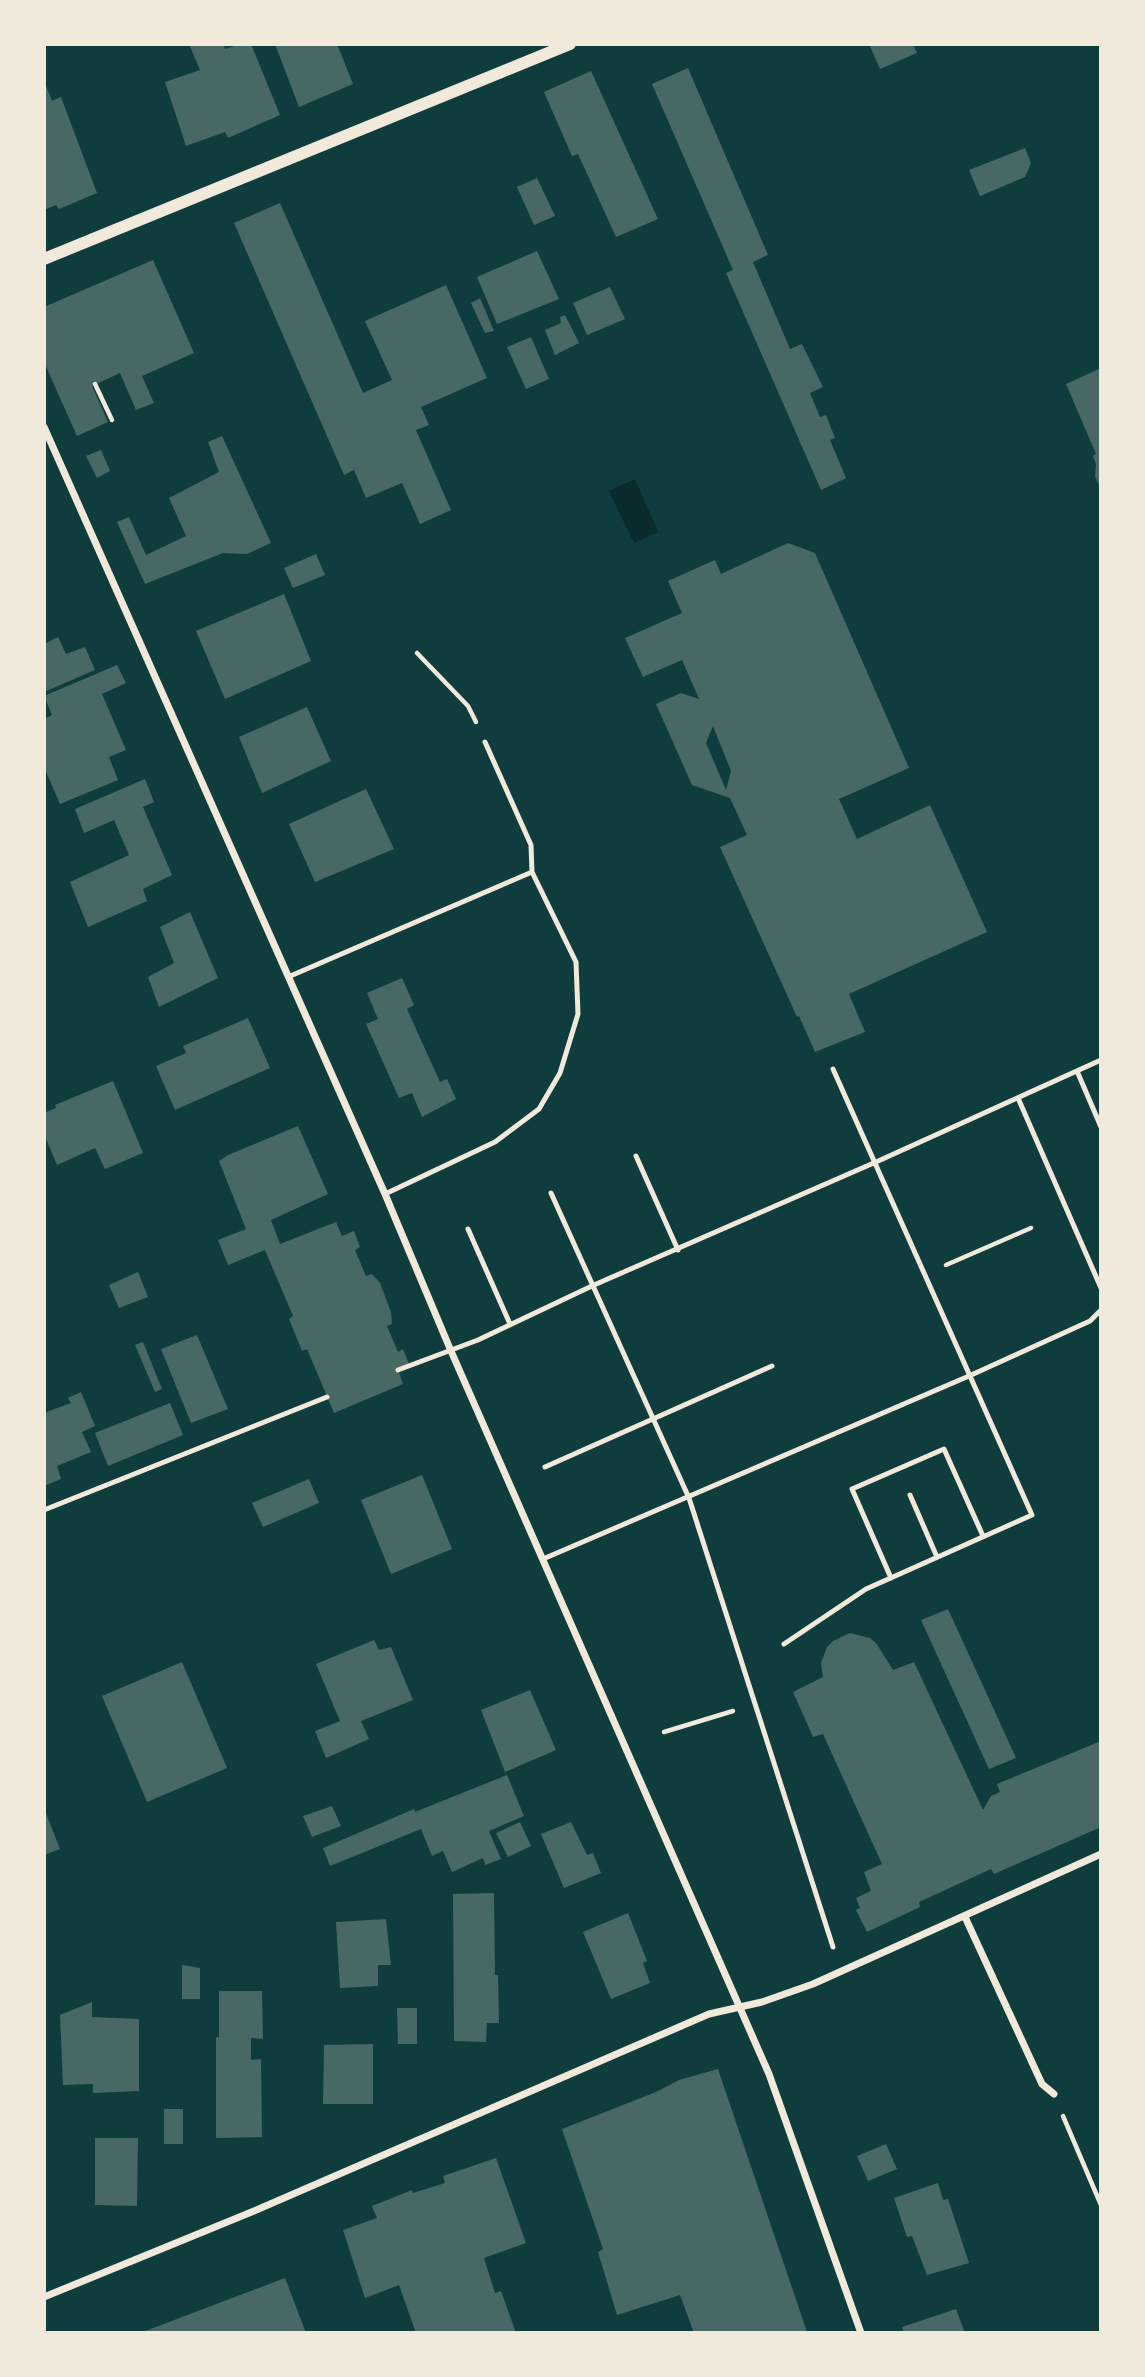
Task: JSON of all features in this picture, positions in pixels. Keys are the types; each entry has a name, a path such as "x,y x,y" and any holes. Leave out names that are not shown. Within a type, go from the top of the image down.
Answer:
{"street":[{"path":"44,260 570,44"},
{"path":"44,427 385,1194 451,1351 769,2074 861,2333"},
{"path":"44,2297 254,2211 709,2014 762,2002 813,1984 1101,1854"},
{"path":"965,1917 1042,2084 1054,2094"}],"lane":[{"path":"385,1194 495,1142 539,1109 559,1073 578,1014 576,962 532,872 531,845 485,742"},
{"path":"288,977 532,872"},
{"path":"398,1370 451,1351 1101,1060"},
{"path":"784,1644 866,1589 1032,1515 833,1069"},
{"path":"1077,1071 1101,1127"},
{"path":"1018,1098 1101,1288"},
{"path":"636,1156 678,1250"},
{"path":"551,1193 690,1498 833,1947"},
{"path":"468,1229 510,1324"},
{"path":"543,1559 969,1376 1090,1321 1101,1310"},
{"path":"545,1467 772,1366"},
{"path":"44,1510 327,1397"},
{"path":"891,1578 852,1489 944,1449 983,1536"},
{"path":"910,1494 937,1558"}],"path":[{"path":"96,384 113,421"},
{"path":"417,653 468,706 485,742"},
{"path":"925,1274 1031,1228"},
{"path":"664,1732 755,1705"},
{"path":"1054,2094 1101,2205"}],"water":[{"path":"635,479 658,532 634,543 609,491"}],"building":[{"path":"189,44 223,44 225,49 251,44 280,115 228,138 225,132 186,146 165,82 200,70"},
{"path":"275,44 337,44 353,84 299,107"},
{"path":"869,44 913,44 917,53 880,69"},
{"path":"688,68 768,255 753,262 790,349 802,344 823,387 810,393 820,417 826,415 835,438 830,440 846,478 821,490 726,273 733,270 652,84"},
{"path":"591,71 658,219 616,237 578,154 572,156 544,92"},
{"path":"44,81 52,101 61,97 97,193 59,209 56,205 44,210"},
{"path":"1025,148 1031,163 1025,177 980,196 969,170"},
{"path":"537,178 555,216 534,225 517,187"},
{"path":"280,203 363,393 392,380 365,321 446,285 487,378 421,407 429,425 416,430 451,510 420,524 402,483 366,498 354,470 344,475 234,223"},
{"path":"537,251 559,299 497,324 477,277"},
{"path":"153,260 194,353 142,376 154,403 136,410 120,373 92,386 108,422 77,436 44,362 44,307"},
{"path":"610,287 625,319 587,335 573,303"},
{"path":"480,298 494,331 485,333 471,303"},
{"path":"565,315 579,343 555,355 545,330 561,323 560,317"},
{"path":"531,337 549,379 526,389 507,347"},
{"path":"1101,368 1101,490 1095,476 1096,464 1093,456 1096,454 1066,384"},
{"path":"222,436 271,543 247,554 223,553 145,584 117,522 129,517 146,555 186,536 169,498 219,472 208,442"},
{"path":"101,450 110,471 97,478 86,456"},
{"path":"788,543 815,553 909,768 839,799 857,839 930,805 987,932 849,994 865,1032 815,1052 720,847 747,835 730,798 692,785 656,704 681,693 699,699 682,660 643,677 625,638 682,613 668,581 715,560 721,574","holes":["713,726 731,771 726,790 706,743"]},
{"path":"316,554 325,575 293,588 284,568"},
{"path":"284,594 311,661 225,699 196,631"},
{"path":"58,637 66,654 85,647 95,670 44,692 44,644"},
{"path":"117,665 126,683 102,694 126,750 109,757 118,780 60,804 44,767 44,719 52,715 44,696"},
{"path":"307,707 331,761 262,793 239,737"},
{"path":"145,779 154,802 143,807 172,875 143,889 147,901 88,927 70,882 129,855 114,820 84,833 75,809"},
{"path":"366,789 394,849 315,882 289,824"},
{"path":"190,912 218,978 159,1007 148,977 174,963 160,927"},
{"path":"402,978 414,1005 407,1009 440,1082 447,1079 456,1099 422,1117 412,1093 399,1098 366,1024 378,1019 367,993"},
{"path":"248,1018 270,1068 175,1110 156,1066 186,1053 183,1046"},
{"path":"113,1081 143,1153 105,1169 95,1148 57,1165 44,1134 44,1113 56,1108 55,1105"},
{"path":"298,1126 328,1194 271,1220 280,1244 336,1222 342,1236 354,1231 360,1247 355,1250 366,1276 372,1274 380,1283 391,1312 392,1324 387,1326 398,1352 403,1349 409,1364 398,1370 403,1384 334,1413 307,1349 302,1351 289,1319 293,1316 265,1250 228,1265 218,1240 246,1229 219,1161"},
{"path":"138,1272 148,1297 119,1308 109,1285"},
{"path":"197,1335 228,1409 191,1423 161,1349"},
{"path":"143,1342 162,1389 155,1392 135,1345"},
{"path":"81,1392 95,1426 82,1432 91,1452 57,1466 61,1479 44,1486 44,1413 71,1403 68,1398"},
{"path":"170,1403 183,1435 108,1466 95,1433"},
{"path":"422,1475 452,1549 391,1574 361,1500"},
{"path":"309,1479 319,1503 263,1527 252,1503"},
{"path":"948,1609 1016,1758 989,1769 921,1620"},
{"path":"850,1633 870,1638 876,1643 893,1670 914,1662 983,1810 991,1796 1000,1792 997,1784 1101,1741 1101,1827 994,1874 991,1869 919,1902 920,1907 867,1932 856,1910 860,1908 856,1898 871,1891 864,1872 882,1864 823,1734 813,1737 793,1692 823,1677 821,1663 827,1647"},
{"path":"374,1640 379,1650 391,1647 413,1700 361,1721 369,1739 326,1758 315,1731 340,1721 316,1664"},
{"path":"182,1662 227,1768 147,1802 102,1696"},
{"path":"530,1690 556,1750 505,1772 481,1710"},
{"path":"507,1775 524,1816 489,1831 501,1859 485,1865 483,1858 452,1872 443,1851 432,1856 421,1829 330,1866 323,1848 414,1809 415,1812"},
{"path":"332,1806 341,1826 312,1837 303,1816"},
{"path":"44,1808 60,1849 44,1855"},
{"path":"520,1822 531,1846 508,1857 496,1833"},
{"path":"571,1822 587,1855 593,1853 601,1873 564,1888 541,1834"},
{"path":"494,1893 495,1975 498,1975 499,2023 487,2023 486,2042 454,2041 453,1894"},
{"path":"628,1913 647,1961 643,1963 650,1983 611,1999 583,1932"},
{"path":"386,1919 391,1965 378,1965 378,1986 340,1988 336,1922"},
{"path":"182,1965 200,1968 200,1999 182,1999"},
{"path":"219,1991 262,1991 263,2039 251,2038 251,2060 261,2059 262,2137 216,2138"},
{"path":"92,2002 92,2017 139,2019 139,2091 93,2093 93,2084 63,2085 60,2015"},
{"path":"397,2008 417,2008 417,2044 398,2044"},
{"path":"373,2044 373,2104 323,2104 324,2045"},
{"path":"718,2069 807,2332 804,2333 694,2333 680,2295 617,2315 598,2252 603,2249 562,2129 656,2092 679,2080"},
{"path":"164,2109 183,2109 183,2144 164,2144"},
{"path":"95,2138 138,2138 137,2206 95,2205"},
{"path":"886,2144 897,2169 868,2181 857,2156"},
{"path":"496,2158 526,2243 484,2258 495,2293 501,2291 516,2333 416,2333 399,2285 365,2298 343,2230 377,2218 372,2206 412,2190 413,2193 445,2183 443,2176"},
{"path":"938,2183 943,2200 948,2199 969,2263 927,2275 912,2236 907,2237 894,2198"},
{"path":"285,2278 306,2333 140,2333"},
{"path":"956,2309 965,2333 904,2333 902,2327"}]}
